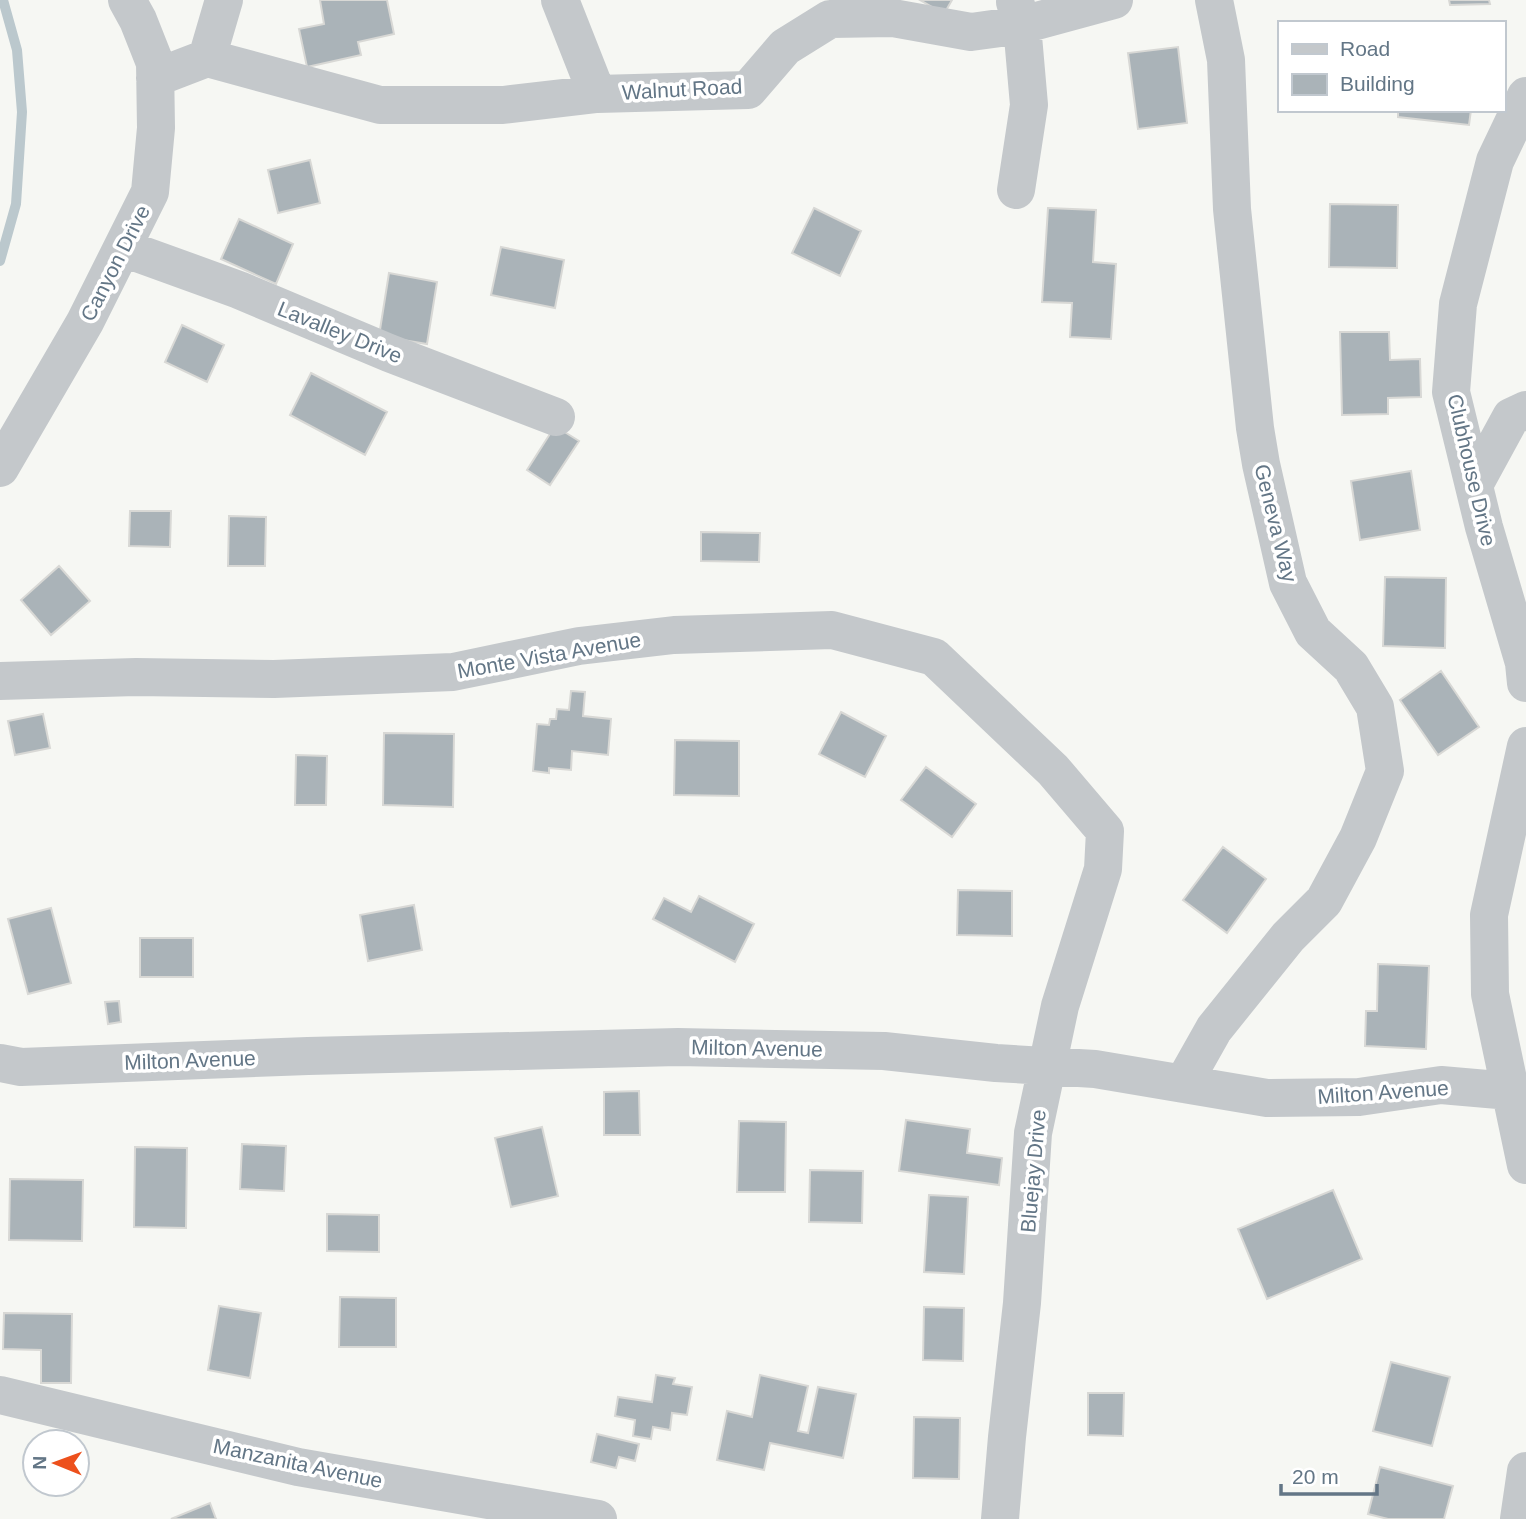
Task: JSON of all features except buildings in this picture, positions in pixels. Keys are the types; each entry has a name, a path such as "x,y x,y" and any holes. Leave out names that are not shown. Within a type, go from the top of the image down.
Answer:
{"street":[{"name":"Canyon Drive","path":"0,468 85,321 150,192 156,128 155,63 127,0"},
{"path":"155,78 207,58 223,0"},
{"name":"Walnut Road","path":"560,0 597,94"},
{"name":"Walnut Road","path":"207,58 380,105 503,105 597,94 748,90 785,47 830,19 893,18 971,32 1018,12 1114,0"},
{"name":"Geneva Way","path":"1183,1084 1214,1029 1288,937 1324,901 1358,838 1384,771 1375,707 1351,667 1313,632 1288,583 1261,464 1232,209 1226,60 1214,0"},
{"path":"1016,190 1029,105 1018,12"},
{"name":"Clubhouse Drive","path":"1526,96 1495,161 1458,304 1451,392 1524,663 1526,683"},
{"name":"Lavalley Drive","path":"123,248 239,290 389,353 556,417"},
{"path":"1474,485 1511,418 1526,410"},
{"name":"Monte Vista Avenue","path":"0,681 6,683 136,677 274,679 453,672 579,646 674,635 831,630 934,657 1053,769 1105,831"},
{"path":"1526,746 1489,915 1490,994 1526,1165"},
{"name":"Bluejay Drive","path":"1000,1519 1022,1303 1033,1133 1059,1006 1104,869 1105,831"},
{"name":"Milton Avenue","path":"0,1063 21,1067 307,1056 678,1047 884,1051 996,1063 1095,1069 1267,1098 1359,1097 1441,1085 1510,1091"},
{"name":"Manzanita Avenue","path":"0,1395 298,1467 598,1519"},
{"path":"1519,1519 1526,1471"}],"waterway":[{"path":"0,261 16,204 22,112 17,50 3,0"}]}
